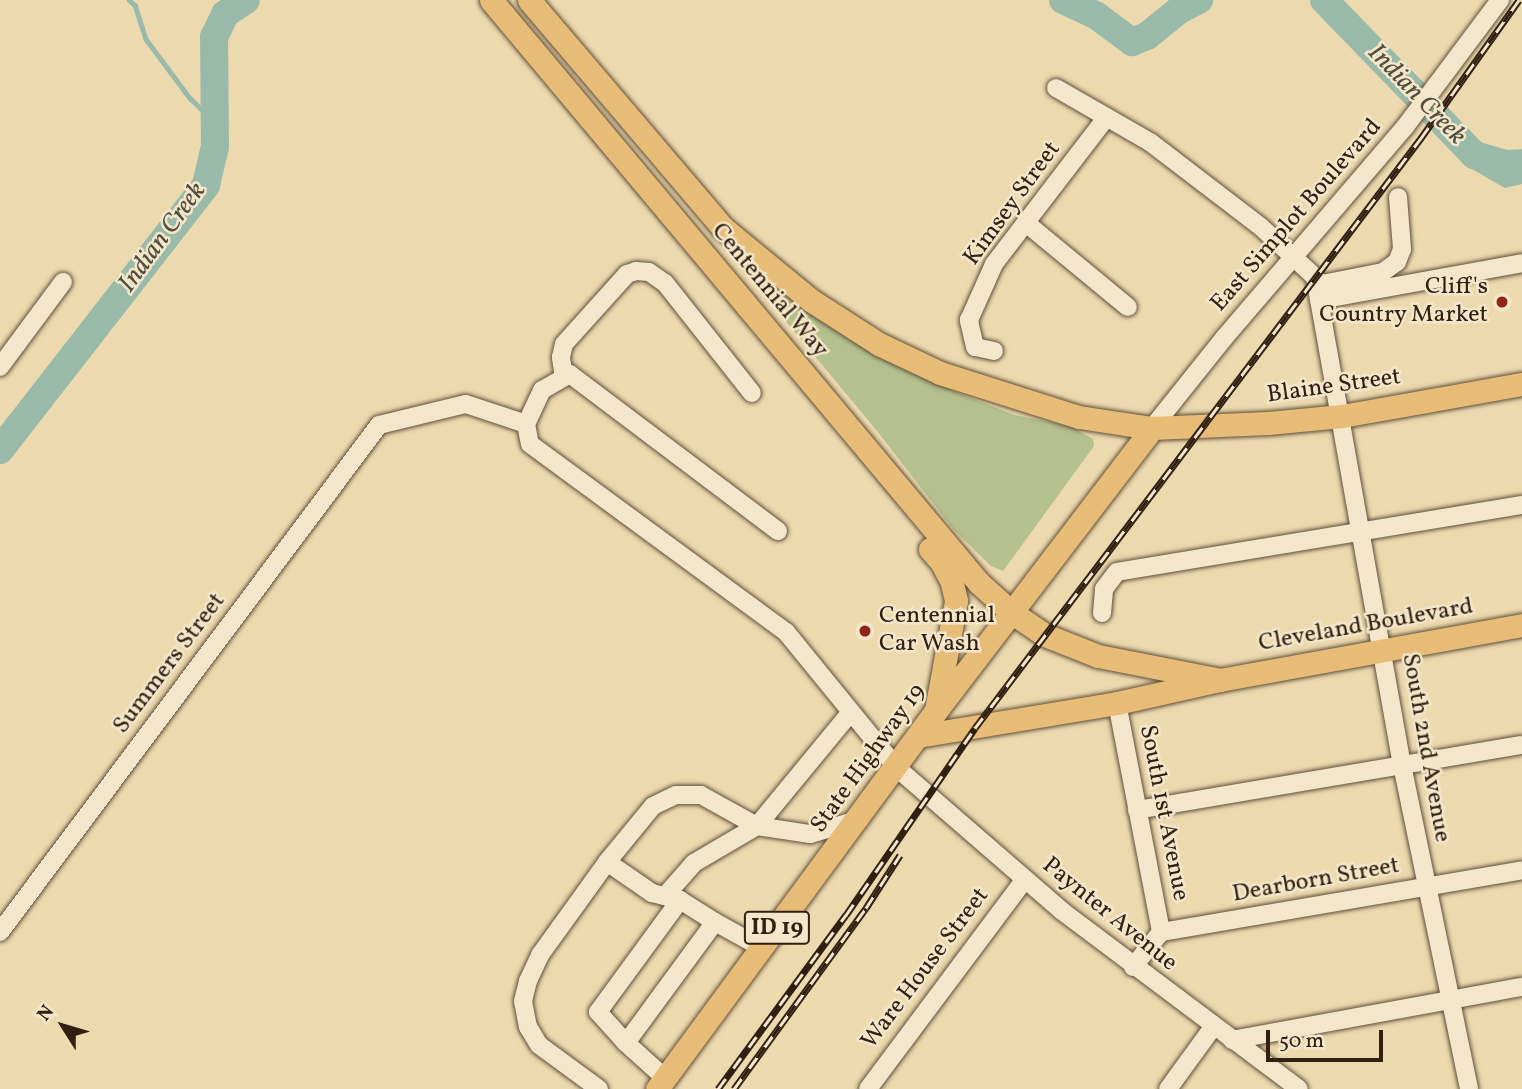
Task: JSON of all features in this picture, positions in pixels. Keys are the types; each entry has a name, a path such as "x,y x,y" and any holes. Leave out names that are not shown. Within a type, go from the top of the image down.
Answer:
{"main road":[{"name":"Centennial Way","path":"491,0 959,563 1011,612 1045,635 1098,656 1220,680"},
{"name":"Centennial Way","path":"528,0 723,228 812,302 879,344 940,373 1079,417 1152,428"},
{"path":"752,312 769,352 942,563 952,583 955,619 936,711"},
{"name":"Blaine Street","path":"1152,428 1268,424 1342,416 1522,384"},
{"name":"State Highway 19","path":"661,1084 897,768 936,711 1152,428"},
{"name":"Cleveland Boulevard","path":"918,736 1117,703 1220,680 1522,625"}],"street":[{"name":"East Simplot Boulevard","path":"1152,428 1224,338 1405,128 1500,0"},
{"name":"South 2nd Avenue","path":"1056,88 1150,142 1295,256 1315,276 1402,765 1469,1089"},
{"name":"Kimsey Street","path":"994,351 975,347 968,320 994,264 1107,117"},
{"path":"1318,293 1383,272 1397,262 1402,248 1398,197"},
{"path":"1026,223 1128,307"},
{"path":"1318,293 1522,263"},
{"path":"564,377 561,357 564,344 627,274 636,271 649,272 665,284 752,393"},
{"path":"0,367 63,282"},
{"path":"526,424 542,390 570,374 778,531"},
{"name":"Summers Street","path":"0,932 379,425 466,404 526,424"},
{"name":"Paynter Avenue","path":"526,424 530,444 786,632 849,713 897,768 1025,879 1133,967 1299,1089"},
{"path":"1102,613 1104,589 1117,572 1522,505"},
{"name":"South 1st Avenue","path":"1117,703 1161,932"},
{"path":"661,1084 598,1012 694,863 757,826 849,713"},
{"path":"1137,810 1522,745"},
{"path":"599,1089 539,1045 528,1027 523,1002 528,981 540,955 607,862 653,806 676,795 701,795 757,826 810,834 858,820"},
{"path":"607,862 652,893 672,898 762,948"},
{"name":"Dearborn Street","path":"1161,932 1522,870"},
{"name":"Ware House Street","path":"868,1089 1025,879"},
{"path":"626,1043 715,922"},
{"path":"1133,967 1161,932"},
{"path":"1232,1040 1522,987"},
{"path":"1168,1089 1213,1027"}],"green space":[{"path":"720,242 795,302 879,356 958,393 1015,415 1069,426 1093,439 1094,446 1003,571 991,566 953,529 877,431"}],"shaded area":[{"path":"1449,118 1496,153 1522,154 1522,184 1505,188 1470,168 1436,131"}],"waterway":[{"path":"129,0 135,5 146,39 190,98 214,121"},
{"name":"Indian Creek","path":"0,450 206,185 215,147 214,37 225,14 246,0"},
{"name":"Indian Creek","path":"1063,0 1097,16 1132,42 1147,36 1178,11 1199,0"},
{"name":"Indian Creek","path":"1324,0 1474,155 1505,164 1522,163"}],"railway":[{"path":"718,1089 846,915 975,728 1421,138 1519,0"},
{"path":"734,1089 866,908 900,855"}],"place":[{"name":"Cliff's Country Market","path":"1502,302"},
{"name":"Centennial Car Wash","path":"865,631"}]}
